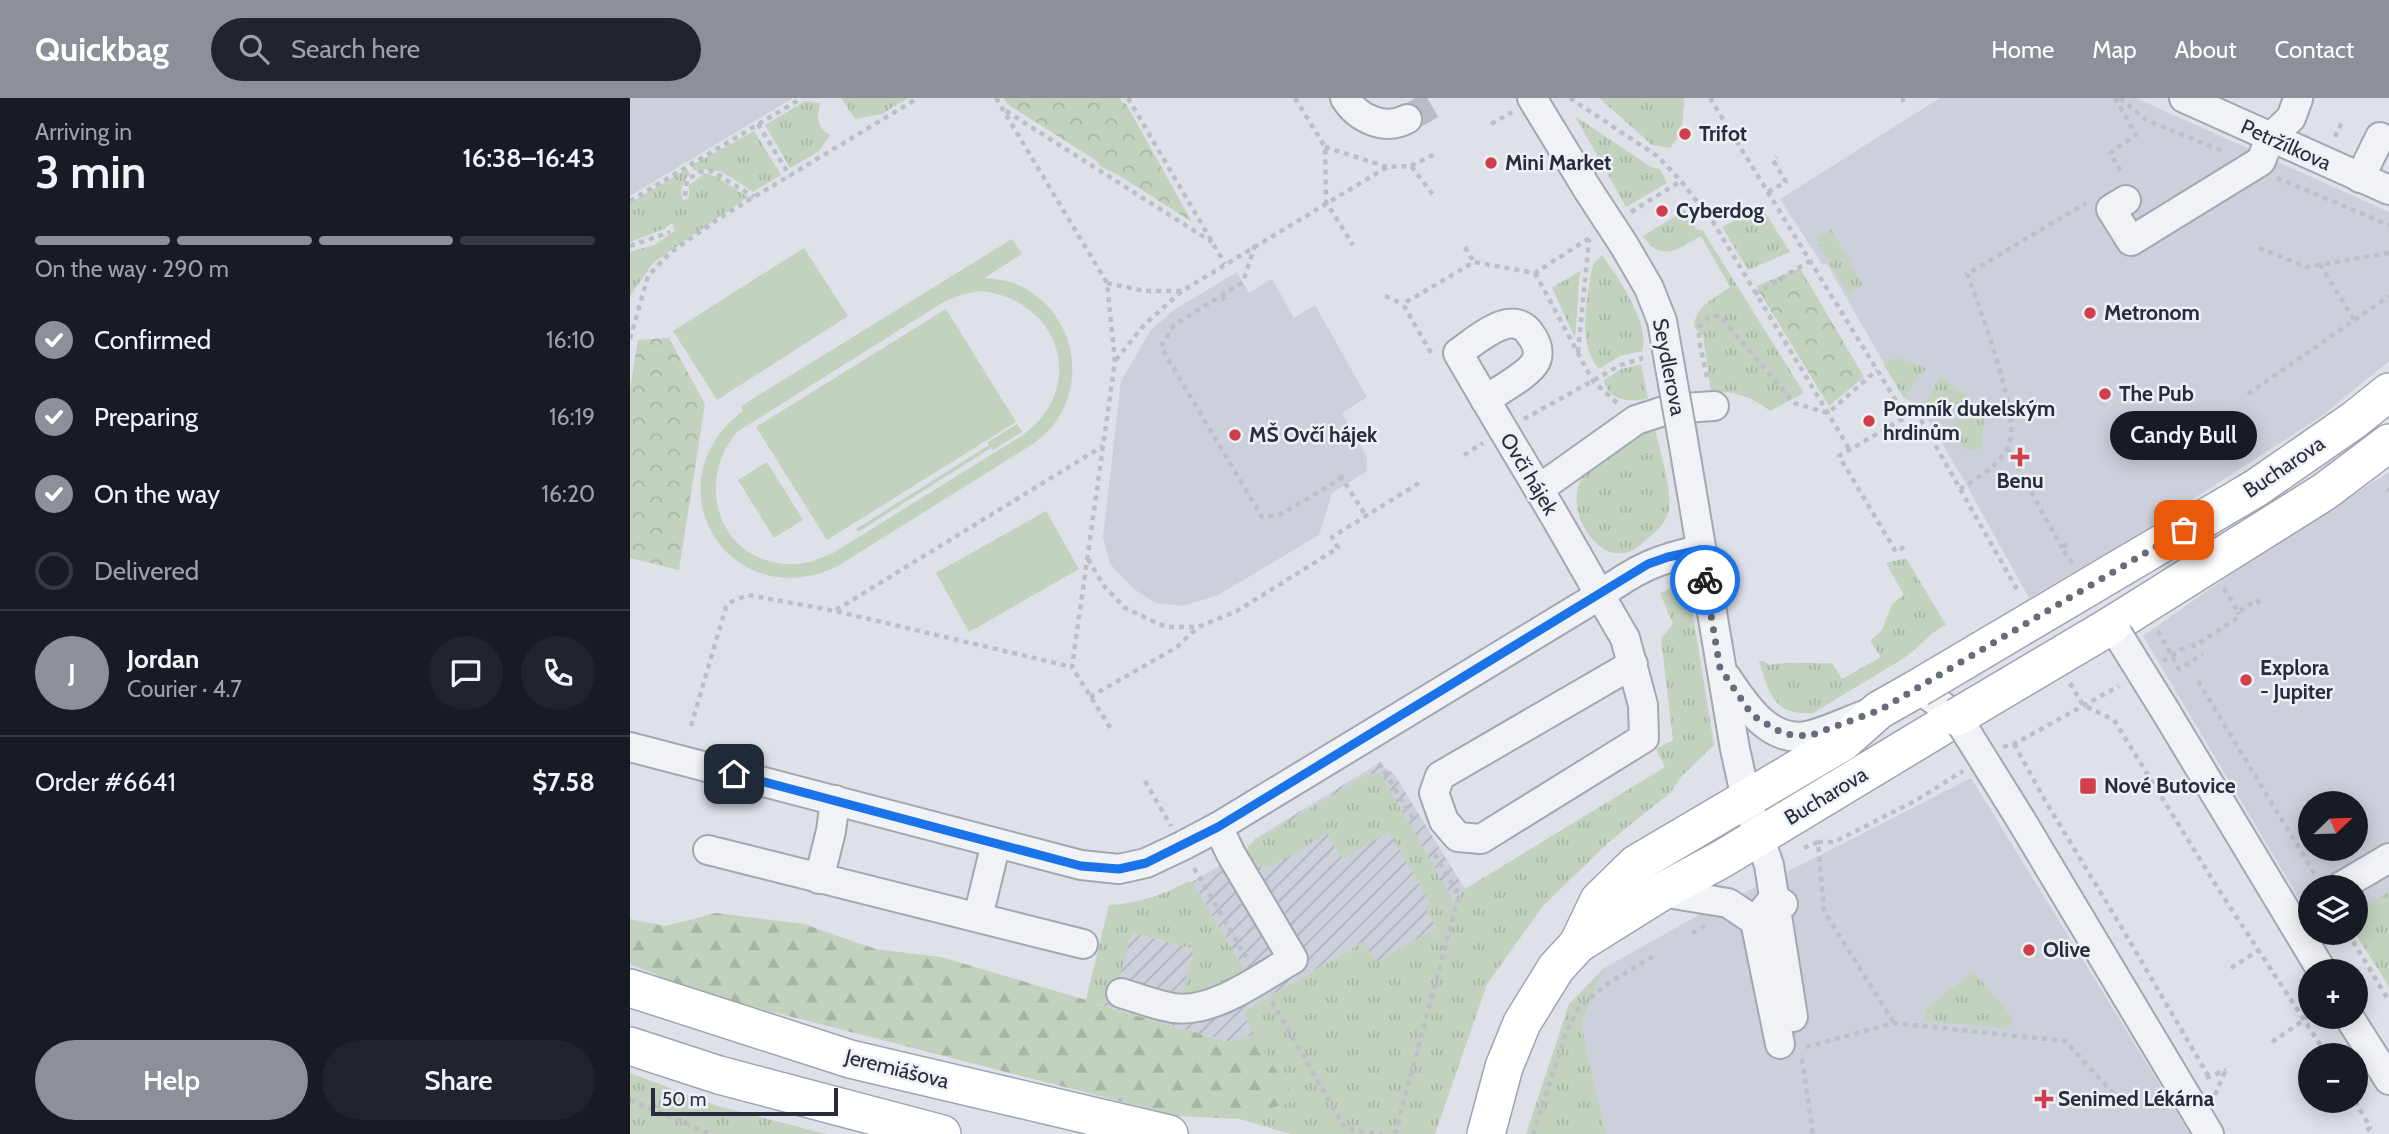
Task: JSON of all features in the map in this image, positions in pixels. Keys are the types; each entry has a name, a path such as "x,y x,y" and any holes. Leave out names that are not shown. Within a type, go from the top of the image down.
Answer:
{"main road":[{"name":"Bucharova","path":"1578,944 1599,900 1636,864 1843,742 1880,710 2256,488 2354,420 2389,392"},
{"name":"Bucharova","path":"1486,1134 1504,1067 1522,1023 1556,968 1578,944 2112,625 2324,492 2389,443"},
{"name":"Jeremiášova","path":"630,988 850,1059 1169,1134"},
{"path":"630,1046 719,1075 942,1134"}],"street":[{"path":"1345,98 1366,118 1385,125 1407,119"},
{"name":"Petržílkova","path":"2184,98 2389,190"},
{"path":"2126,189 2111,209 2131,241 2261,161 2270,138 2291,118 2298,99"},
{"name":"Seydlerova","path":"1523,104 1588,190 1624,245 1649,288 1662,321 1720,668 1746,799"},
{"path":"2360,178 2380,137"},
{"name":"Ovčí hájek","path":"1485,400 1530,368 1536,360 1538,352 1525,327 1508,323 1502,325 1458,353 1485,400 1503,431 1539,489 1625,638 1633,664 1643,705 1644,738 1480,839 1458,837 1444,821 1434,793 1440,776 1633,664"},
{"path":"1539,489 1636,421 1670,409 1714,406"},
{"path":"630,747 1081,866 1119,869 1146,863 1218,827 1648,564 1700,550"},
{"path":"2112,572 2112,625 2166,712 2298,909"},
{"name":"Seydlerova","path":"1720,668 1750,712 1766,725 1784,734 1809,736 1880,710"},
{"path":"1918,688 1957,718 2209,1134"},
{"name":"Bucharova","path":"1746,799 1760,836"},
{"path":"819,879 831,831 835,800"},
{"path":"1121,993 1176,1009 1196,1008 1214,1003 1293,959 1218,827"},
{"path":"1760,836 1784,904 1793,1017"},
{"path":"978,917 996,843"},
{"path":"708,850 1083,944"},
{"path":"2360,875 2389,858"},
{"path":"1661,892 1728,903 1755,921 1780,1044"},
{"path":"1755,921 1784,904"},
{"path":"2357,1029 2389,1080"}],"path":[{"path":"630,201 802,98"},
{"path":"630,339 648,276 670,253 754,197 918,98"},
{"path":"996,98 1107,282 1115,361 1072,667 1113,732"},
{"path":"1128,98 1225,264"},
{"path":"1295,98 1325,147 1326,202 1353,245"},
{"path":"1570,98 1657,156 1681,181 1713,222 1850,450"},
{"path":"1710,98 1906,417"},
{"path":"2115,98 2136,135 2110,153 2126,189"},
{"path":"1491,124 1523,104"},
{"path":"1003,110 1212,242"},
{"path":"2335,138 2343,120"},
{"path":"758,124 790,176"},
{"path":"1325,147 1387,167 1411,166 1437,153"},
{"path":"1768,192 1786,182 1773,160 1777,157"},
{"path":"688,165 694,174"},
{"path":"1411,166 1434,196"},
{"path":"1115,361 1145,324 1182,291 1387,167"},
{"path":"685,196 687,180 694,174 712,171 754,197"},
{"path":"1960,489 1986,473 2007,448 2012,426 2009,407 1967,274 2091,199"},
{"path":"630,246 670,232"},
{"path":"1577,353 1589,239"},
{"path":"1255,245 1243,282 1174,325 1161,347 1262,517 1281,514 1341,477 1366,516"},
{"path":"1465,247 1474,262"},
{"path":"2259,248 2306,267 2389,253"},
{"path":"1755,293 1810,261"},
{"path":"2320,264 2354,320"},
{"path":"1535,273 1593,381 1636,421"},
{"path":"1107,282 1145,291 1182,291"},
{"path":"1222,296 1226,302"},
{"path":"1385,296 1403,304"},
{"path":"2248,394 2389,296"},
{"path":"1707,377 1699,327 1709,317 1720,316 1794,403 1828,413"},
{"path":"1464,455 1621,365 1648,358"},
{"path":"1828,413 1877,370"},
{"path":"1904,547 1896,552 1839,456 1916,411 2014,584"},
{"path":"835,611 1103,446"},
{"path":"2007,448 2065,546 2072,564"},
{"path":"1090,697 1177,647 1198,627 1237,611 1338,548 1332,537 1419,483"},
{"path":"1963,510 1970,506"},
{"path":"1087,558 1104,586 1125,608 1167,627 1198,627"},
{"path":"2192,643 2194,646 2239,617 2222,583"},
{"path":"691,726 724,612 731,601 748,595 835,611 1072,667"},
{"path":"2236,614 2257,600 2261,607"},
{"path":"2156,627 2179,669 2203,654"},
{"path":"2198,681 2316,875"},
{"path":"1994,752 2014,744 2125,683"},
{"path":"2082,705 2114,720 2298,1011"},
{"path":"2014,744 2209,1077"},
{"path":"1379,763 1419,829"},
{"path":"1793,852 1818,842 1834,842 1915,801 1972,766"},
{"path":"1145,781 1174,833"},
{"path":"1395,1134 1460,895 1426,840"},
{"path":"1818,842 1824,911 1894,1023"},
{"path":"1191,863 1246,958"},
{"path":"2355,945 2389,1001"},
{"path":"2231,968 2259,950"},
{"path":"1533,1134 1567,1030 1579,1007 1604,986 1655,955"},
{"path":"1272,1002 1345,1128 1383,1134"},
{"path":"1813,1134 1800,1049 1894,1023 2065,1041 2125,1106 2151,1099"},
{"path":"2272,1042 2298,1024"},
{"path":"2213,1099 2225,1070"},
{"path":"630,1100 711,1134"},
{"path":"2362,1113 2370,1126 2365,1134"}],"shaded area":[{"path":"630,98 793,98 630,196"},
{"path":"1940,98 2136,98 2389,212 2389,361 2322,416 2131,539 2029,598 1961,475 1919,406 1904,398 1827,264 1822,264 1780,199"},
{"name":"MŠ Ovčí hájek","path":"1237,272 1249,293 1272,279 1294,318 1315,305 1367,397 1342,413 1367,457 1366,472 1332,493 1319,535 1218,595 1183,606 1155,603 1134,589 1110,564 1103,537 1121,381 1151,330 1174,310"},
{"path":"2389,472 2389,892 2368,905 2368,875 2298,875 2298,897 2143,636 2234,572"},
{"path":"1379,763 1394,774 1465,889 1452,900 1451,911 1436,928 1377,963 1363,942 1244,1011 1253,1035 1230,1042 1100,1005 1107,1003 1132,933 1194,949 1182,995 1247,974 1192,882 1247,850 1255,839"},
{"path":"1971,778 2190,1134 1606,1134 1581,1024 1604,968 1708,910"}],"green space":[{"path":"841,98 908,98 882,114 855,119"},
{"path":"1004,98 1120,98 1125,102 1192,222 1100,166 1097,161 1007,104"},
{"path":"1599,98 1684,98 1682,132 1670,148 1652,145"},
{"path":"805,101 820,103 819,121 830,135 818,152 790,168 765,125"},
{"path":"1575,116 1651,167 1660,169 1667,183 1626,207"},
{"path":"754,131 781,175 753,192 726,174 712,170 695,171 691,166"},
{"path":"687,169 690,174 682,187 683,201 689,197 689,185 705,173 715,176 748,197 653,263 630,296 630,252 654,245 675,231 672,223 664,229 630,242 630,203"},
{"path":"1761,206 1790,252 1748,270 1722,227"},
{"path":"1685,210 1696,229 1703,231 1804,393 1770,411 1742,396 1711,391 1703,336 1694,327 1695,320 1707,303 1730,287 1701,236 1678,249 1664,251 1650,245 1643,236"},
{"path":"1831,229 1863,285 1848,294 1815,238"},
{"path":"1012,239 1022,254 984,278 1016,284 1049,307 1068,341 1072,360 1068,398 1054,425 1033,444 836,567 797,578 762,574 734,558 713,534 702,505 702,472 715,440 743,411 741,406","holes":["981,291 1008,298 1030,310 1046,327 1056,348 1059,370 1055,393 1043,415 1023,435 833,553 803,563 785,564 761,559 743,548 729,532 720,514 716,493 724,451 737,432 942,303 960,295"]},
{"path":"804,248 848,316 717,400 673,331"},
{"path":"1602,255 1638,315 1644,341 1642,351 1620,356 1599,369 1588,347 1585,322 1591,272 1594,263"},
{"path":"1800,268 1864,377 1829,406 1756,286"},
{"path":"1580,271 1575,338 1552,288"},
{"path":"946,309 1016,422 827,540 756,427"},
{"path":"669,338 705,404 679,570 630,558 630,389 638,340"},
{"path":"1896,357 1926,368 1904,398 1884,365"},
{"path":"1641,364 1648,398 1621,399 1606,387 1604,380 1621,369"},
{"path":"1940,377 1969,398 1931,416 1924,404"},
{"path":"1984,414 1982,449 1965,450 1950,424"},
{"path":"1017,424 1022,432 993,450 991,448 858,532 856,529 989,445 988,442"},
{"path":"1655,428 1668,484 1667,517 1657,530 1633,550 1618,553 1605,550 1585,530 1579,516 1578,487 1586,473 1616,449"},
{"path":"767,462 803,520 774,538 738,480"},
{"path":"1046,511 1079,569 969,632 936,573"},
{"path":"1906,558 1946,625 1935,631 1906,657 1813,713 1789,711 1781,706 1770,692 1759,661 1769,665 1832,663 1842,679 1881,657 1870,641 1882,630 1892,604 1904,595 1886,563"},
{"path":"1676,586 1689,591 1714,745 1682,776 1670,793 1610,841 1543,906 1487,984 1435,1134 1291,1134 1239,1119 1295,1100 1253,1035 1244,1011 1364,942 1377,962 1436,928 1425,907 1430,903 1389,832 1342,859 1327,833 1284,860 1266,867 1256,866 1246,857 1249,845 1368,774 1380,773 1453,900 1465,889 1665,767 1656,749 1673,740 1661,639 1673,624 1660,593"},
{"path":"1192,882 1247,974 1201,1000 1182,995 1194,949 1132,933 1118,983 1113,983 1107,1003 1084,1008 1109,905 1149,898"},
{"path":"2389,892 2389,987 2363,945 2368,945 2368,905"},
{"path":"716,913 804,924 875,949 941,957 1086,1000 1085,1007 1100,1005 1229,1042 1253,1035 1296,1100 1239,1119 1177,1116 703,994 630,964 630,919 665,926"},
{"path":"1604,968 1581,1024 1606,1134 1526,1134 1569,1004"},
{"path":"1971,973 1978,977 2011,1016 2013,1022 2008,1028 1931,1022 1924,1017 1926,1009"},
{"path":"630,1073 718,1106 826,1134 630,1134"}],"tunnel":[{"path":"1407,119 1443,98"}],"way so far":[{"path":"1705,580 1720,668 1750,712 1758,719 1784,734 1809,736 1880,710 2184,530"}],"place":[{"name":"Trifot","path":"1685,134"},
{"name":"Mini Market","path":"1491,163"},
{"name":"Cyberdog","path":"1662,211"},
{"name":"Metronom","path":"2090,313"},
{"name":"The Pub","path":"2105,394"},
{"name":"Pomník dukelským hrdinům","path":"1869,421"},
{"name":"MŠ Ovčí hájek","path":"1235,435"},
{"name":"Benu","path":"2020,457"},
{"name":"Candy Bull","path":"2184,530"},
{"name":"Explora - Jupiter","path":"2246,680"},
{"name":"Nové Butovice","path":"2088,786"},
{"name":"Olive","path":"2029,950"},
{"name":"Senimed Lékárna","path":"2044,1099"}],"route":[{"path":"734,774 1081,866 1119,869 1146,863 1218,827 1648,564 1700,550 1705,580"}]}
